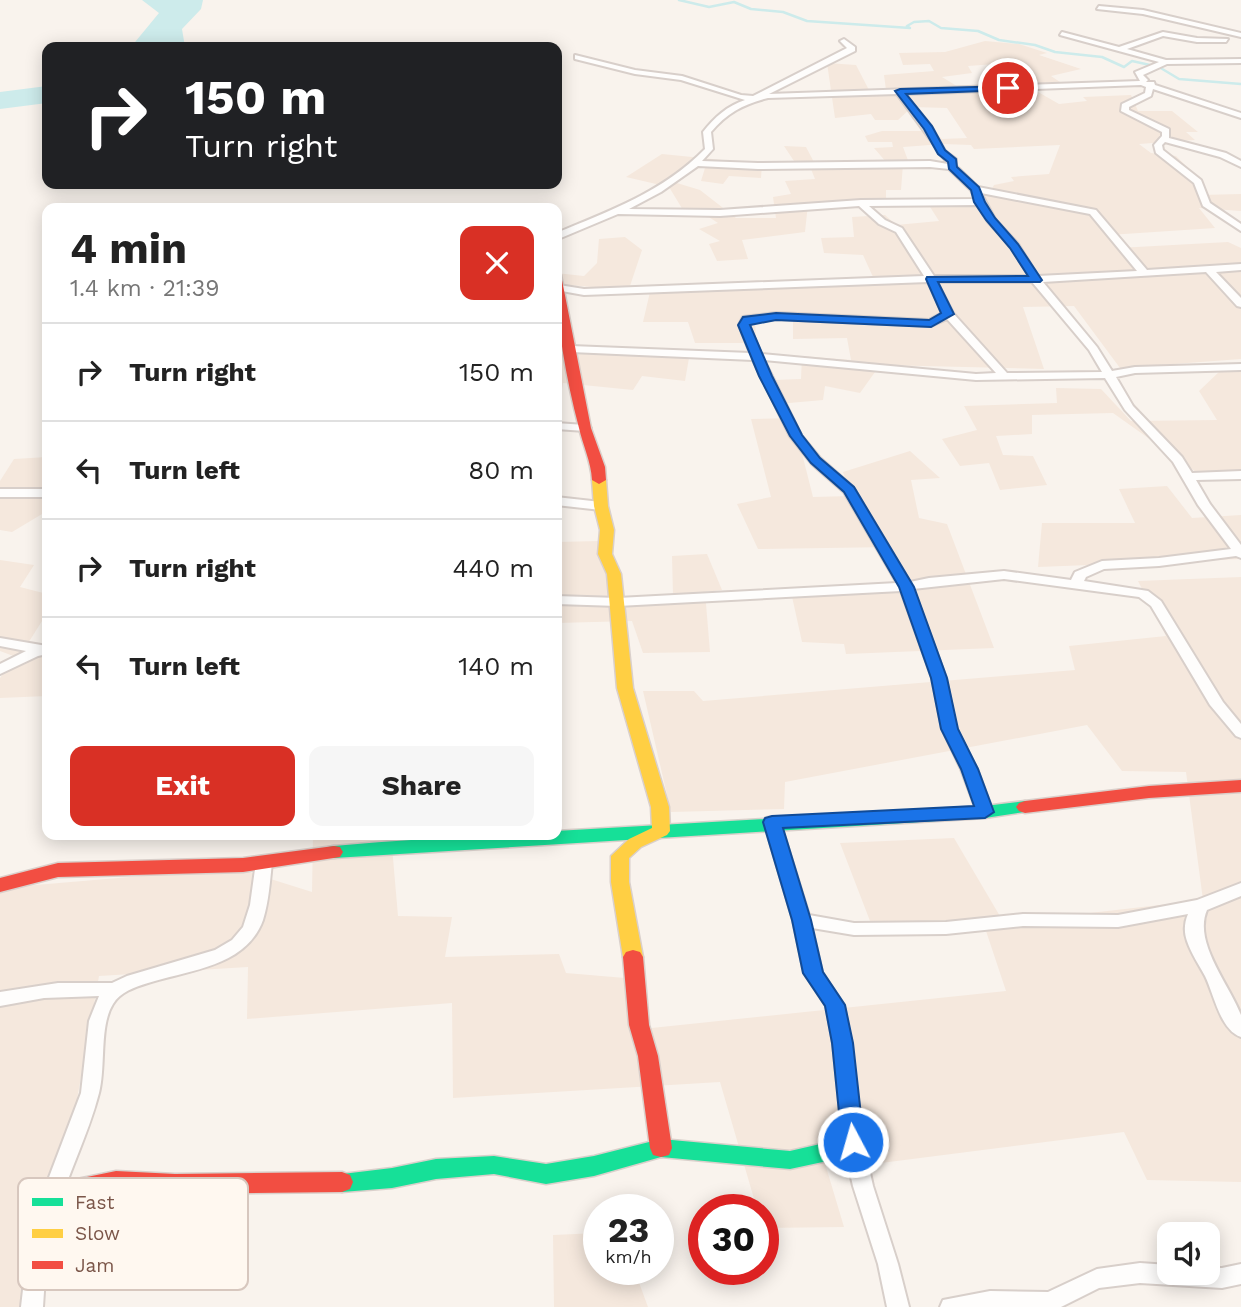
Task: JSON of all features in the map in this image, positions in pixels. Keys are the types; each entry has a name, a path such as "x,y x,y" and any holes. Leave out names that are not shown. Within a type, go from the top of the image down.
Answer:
{"street":[{"path":"1098,8 1143,12 1240,36"},
{"path":"1062,34 1166,62 1241,61"},
{"path":"1118,50 1163,34 1197,40 1240,36"},
{"path":"562,234 675,179 697,163 709,149 707,132 722,113 852,49 844,41"},
{"path":"578,57 635,72 682,78 732,95 754,98 1147,83 1241,116"},
{"path":"1166,62 1138,74 1147,83 1148,94 1125,106 1125,111 1166,131 1158,145 1159,151 1198,182 1206,204 1241,228"},
{"path":"900,91 942,152 953,161 952,167"},
{"path":"1163,139 1223,155 1241,164"},
{"path":"697,163 758,166 930,164 952,167 975,189 979,202 1015,246 1036,280 1093,349 1129,408 1178,460 1204,505 1240,553"},
{"path":"975,189 1093,212 1143,272"},
{"path":"614,211 720,213 861,203 979,202"},
{"path":"861,203 882,222 899,230 931,279 948,314 1003,375"},
{"path":"562,284 572,291 597,292 931,279 1036,280 1241,267"},
{"path":"1207,268 1241,304"},
{"path":"562,302 585,428 598,467 601,506 607,530 605,554 614,574 625,688 660,807 661,831"},
{"path":"948,314 931,323 758,317 747,319 744,325 796,436 816,461 849,490 906,587 939,678 949,729 969,769 985,812"},
{"path":"571,349 758,356 976,377 1109,375 1149,369 1241,367"},
{"path":"562,426 585,428"},
{"path":"1189,477 1241,475"},
{"path":"0,492 42,494"},
{"path":"562,502 601,506"},
{"path":"1076,584 1080,575 1102,565 1240,553"},
{"path":"562,600 618,603 774,592 906,587 929,582 1004,575 1128,591 1143,594 1156,604 1217,705 1241,733"},
{"path":"0,642 42,649"},
{"path":"0,670 34,652 42,651"},
{"path":"562,837 772,822 985,812 1149,792 1241,786"},
{"path":"772,822 802,920 813,973 835,1005 853,1142 863,1186 888,1264 897,1307"},
{"path":"661,831 635,843 620,856 620,882 637,983 639,1025 649,1056 661,1147"},
{"path":"0,885 58,870 243,866 307,855 506,840"},
{"path":"59,1178 90,1092 99,1025 106,998 125,984 208,960 232,947 250,931 264,862"},
{"path":"802,920 855,929 946,928 1024,920 1118,921 1200,906 1241,889"},
{"path":"1200,906 1194,922 1195,940 1216,980 1229,1013 1241,1030"},
{"path":"0,999 32,991 81,987 117,990"},
{"path":"248,1183 349,1182 494,1165 546,1174 594,1166 661,1147 790,1160 832,1151 853,1142"},
{"path":"951,1307 990,1301 1049,1302 1097,1279 1140,1273 1222,1278 1241,1274"}],"shaded area":[{"path":"985,41 1019,44 1047,53 1039,55 1081,69 1051,76 1060,82 1029,84 995,64 968,66 972,73 942,77 960,88 1031,88 1059,104 1087,101 1083,97 1131,95 1138,111 1172,111 1198,132 1186,132 1195,140 1139,144 1151,153 1176,156 1197,177 1201,195 1241,194 1241,211 1199,208 1215,228 1109,235 1118,248 1228,242 1241,248 1241,359 1120,368 1074,306 1023,307 1044,369 880,365 860,393 825,386 823,400 778,404 774,380 801,379 802,356 851,360 847,338 793,339 793,318 755,317 756,343 695,343 688,322 643,322 650,292 562,284 562,274 584,276 597,263 599,239 625,237 642,250 630,286 774,280 1000,284 998,279 873,277 863,255 824,253 821,238 854,237 852,217 885,215 896,225 939,221 925,199 988,196 994,185 1014,181 1011,177 1049,174 1060,145 974,149 971,145 943,144 903,147 909,163 903,164 901,190 886,190 886,198 808,204 805,232 742,240 748,259 717,261 709,244 720,241 699,229 718,223 698,210 683,210 669,187 626,177 662,154 762,164 761,178 729,176 723,184 701,181 705,168 685,166 667,180 700,190 736,218 776,218 773,197 791,194 785,181 815,179 811,169 796,164 784,146 806,147 815,164 887,163 874,148 893,147 892,142 868,142 865,136 882,131 934,131 942,139 967,138 947,108 912,107 898,120 875,120 871,114 835,118 827,63 856,65 869,90 886,90 884,75 934,71 930,64 903,65 899,53 945,52"},
{"path":"562,344 689,358 685,381 642,376 633,390 563,383 562,389"},
{"path":"1220,371 1241,372 1241,471 1196,472 1113,413 1032,415 1032,434 996,436 1003,455 1033,456 1047,485 1000,490 989,463 960,466 942,439 977,430 964,406 1057,403 1056,388 1101,389 1131,421 1217,420 1199,391"},
{"path":"793,418 813,497 851,496 843,472 910,451 940,478 911,480 919,518 947,524 994,648 846,654 844,644 802,642 791,592 903,588 891,547 758,549 737,504 771,497 751,419"},
{"path":"42,457 42,514 12,532 0,530 0,481 14,459"},
{"path":"1167,486 1192,518 1241,515 1241,559 1038,567 1042,523 1135,523 1119,489"},
{"path":"600,541 612,596 673,596 672,556 707,554 722,590 705,592 710,652 643,653 632,621 562,623 562,542"},
{"path":"0,560 34,565 20,587 42,593 42,621 25,648 42,649 42,696 0,698 0,678 16,657 0,651"},
{"path":"1241,577 1241,1182 1147,1180 1124,1132 881,1163 880,1139 821,1150 844,1227 779,1228 779,1194 753,1194 720,1082 453,1098 452,1003 247,1019 248,967 99,976 63,1178 18,1178 18,1290 43,1290 40,1307 0,1307 0,888 236,868 312,892 313,840 391,840 398,916 452,917 445,957 559,954 566,973 625,978 642,1029 1006,991 985,928 875,934 840,843 954,838 1004,923 1203,900 1186,772 1122,771 1087,725 785,782 784,809 671,812 643,691 694,691 703,701 1075,670 1069,646 1166,636 1138,581"},
{"path":"583,1234 583,1285 640,1285 648,1307 554,1307 553,1235"}],"water":[{"path":"142,0 203,0 201,9 182,29 184,42 135,42 159,13"},
{"path":"42,87 42,104 0,109 0,92"}],"waterway":[{"path":"679,0 709,7 734,2 751,9 783,12 807,21 910,28 907,26 914,22 929,21 941,28 978,31 999,40 1035,45 1055,52 1102,57 1124,67 1132,61 1159,67 1179,79 1241,84"}],"traffic: fast":[{"path":"562,837 985,812 1025,807"},
{"path":"334,852 505,840"},
{"path":"342,1182 392,1178 436,1169 494,1165 546,1174 594,1166 661,1148 790,1160 832,1151 853,1142"}],"traffic: slow":[{"path":"599,480 601,506 607,530 605,554 614,574 625,688 660,807 661,831 635,843 620,856 620,882 633,957"}],"traffic: jam":[{"path":"562,307 585,428 598,467 599,480"},
{"path":"1025,807 1149,792 1241,786"},
{"path":"0,885 58,870 243,865 334,852"},
{"path":"633,957 639,1025 648,1056 661,1148"},
{"path":"248,1183 342,1182"}],"route":[{"path":"853,1142 835,1005 813,973 802,920 772,822 985,812 969,769 949,729 939,678 906,587 849,490 816,461 796,436 765,376 744,325 747,319 776,316 931,323 948,314 931,279 1036,280 1015,246 991,220 979,202 975,189 952,167 953,161 942,152 900,91 1008,88"}]}
